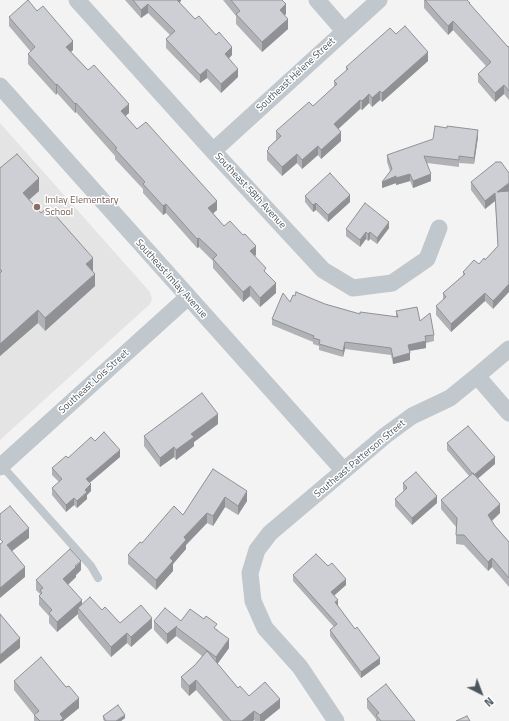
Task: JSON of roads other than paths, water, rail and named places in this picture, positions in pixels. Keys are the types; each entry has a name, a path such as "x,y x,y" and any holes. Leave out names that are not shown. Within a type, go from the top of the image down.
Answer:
{"street":[{"name":"Southeast 58th Avenue","path":"77,0 323,270 353,288 392,283 427,259 439,228"},
{"path":"317,0 344,31"},
{"name":"Southeast Helene Street","path":"213,151 379,0"},
{"name":"Southeast Imlay Avenue","path":"0,86 344,471"},
{"name":"Southeast Lois Street","path":"1,466 188,297"},
{"name":"Southeast Patterson Street","path":"336,721 300,666 265,628 253,601 250,573 257,550 270,533 386,435 412,416 450,398 509,349"},
{"path":"477,376 509,414"}],"lane":[{"path":"1,466 91,566 98,578"}],"place":[{"name":"Imlay Elementary School","path":"37,207"}]}
